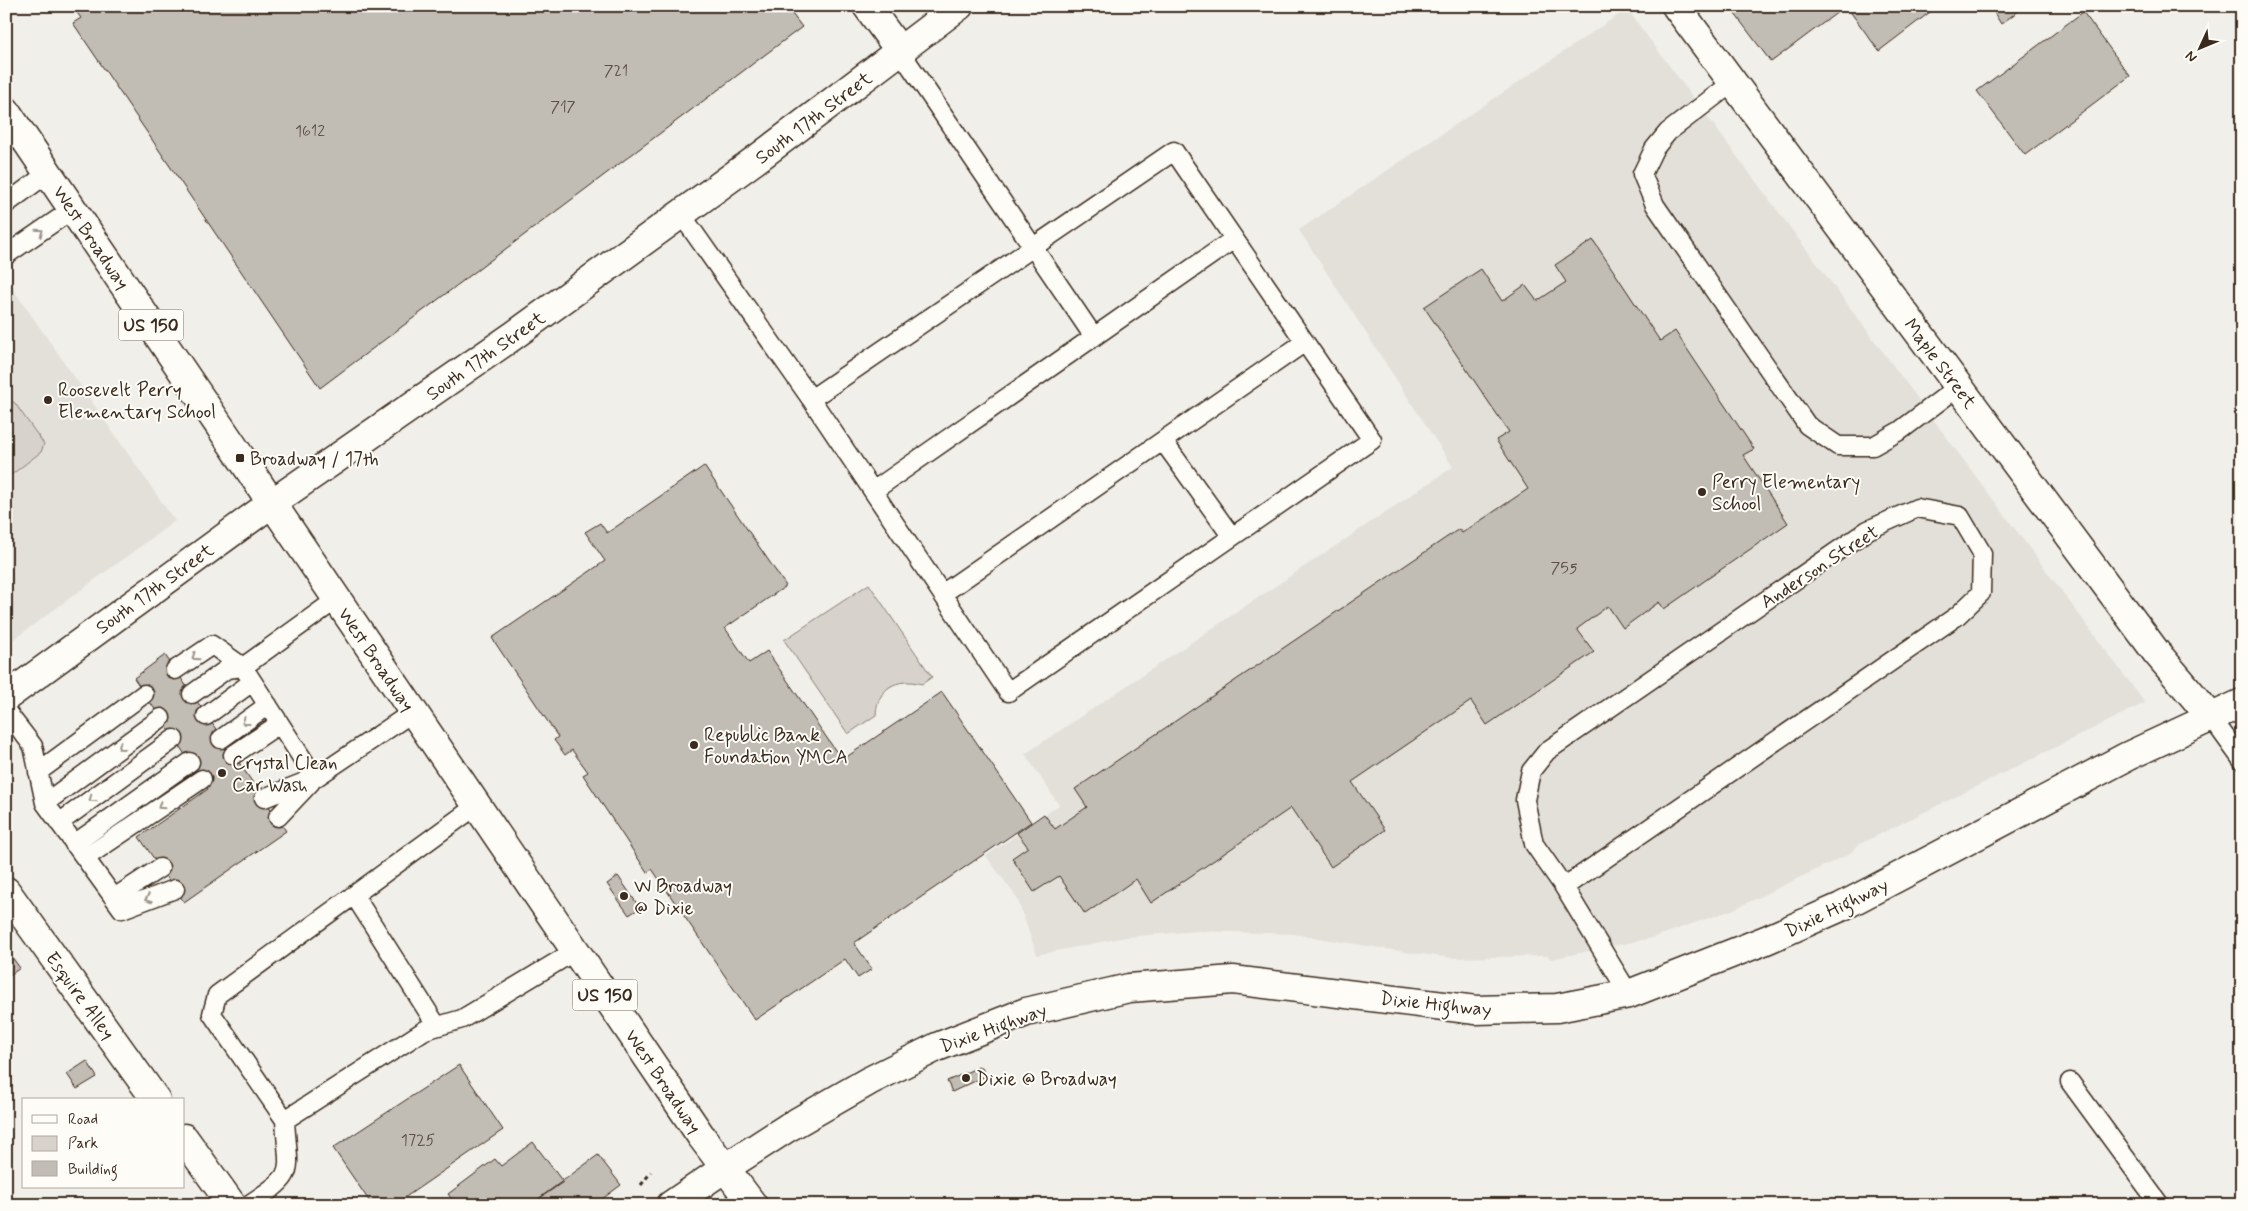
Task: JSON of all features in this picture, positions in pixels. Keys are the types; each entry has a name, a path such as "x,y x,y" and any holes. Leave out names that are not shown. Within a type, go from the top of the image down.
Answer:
{"street":[{"path":"867,6 900,51"},
{"name":"South 17th Street","path":"6,697 272,503 513,336 681,214 959,6"},
{"name":"Maple Street","path":"1676,6 2156,652 2211,717"},
{"name":"West Broadway","path":"6,111 575,951 725,1168 753,1205"},
{"name":"Dixie Highway","path":"672,1205 725,1168 869,1081 937,1047 1026,1012 1130,988 1233,980 1476,1010 1557,1008 1629,994 1766,940 1841,907 2128,756 2242,703"},
{"name":"Esquire Alley","path":"6,891 155,1098"},
{"path":"185,1139 232,1205"}],"lane":[{"path":"900,51 1094,337"},
{"path":"1732,83 1668,132 1654,149 1642,174 1655,205 1807,424 1838,446 1873,446 1901,430 1958,387"},
{"path":"681,214 811,398 1008,692 1372,440 1174,151 811,398"},
{"path":"6,204 48,173"},
{"path":"6,255 73,209"},
{"path":"873,491 1234,239"},
{"path":"942,594 1305,342"},
{"path":"1163,441 1232,537"},
{"name":"Anderson Street","path":"1564,887 1957,616 1981,592 1982,553 1960,516 1917,508 1868,530 1547,751 1532,771 1524,800 1534,844 1564,887 1629,994"},
{"path":"192,694 227,669 243,667 337,599"},
{"path":"175,670 212,645 243,667 314,778"},
{"path":"206,716 252,682"},
{"path":"38,772 144,694"},
{"path":"221,739 268,705"},
{"path":"6,711 33,746 45,803 118,903"},
{"path":"264,798 314,778 413,712"},
{"path":"2211,717 2242,760"},
{"path":"45,803 161,718"},
{"path":"233,755 279,724"},
{"path":"59,823 174,739"},
{"path":"74,844 190,762"},
{"path":"278,817 314,778"},
{"path":"85,858 202,779"},
{"path":"248,1205 276,1187 288,1173 290,1159 285,1120 212,1014 212,1008 217,995 476,806"},
{"path":"118,903 160,868"},
{"path":"118,903 175,889"},
{"path":"354,895 438,1026"},
{"path":"285,1120 425,1030 462,1019 575,951"},
{"path":"2070,1082 2160,1205"}],"path":[{"path":"641,1185 651,1172"}],"shaded area":[{"name":"Perry Elementary School","path":"1627,9 2145,703 1860,844 1849,854 1732,910 1652,938 1551,959 1547,956 1453,958 1294,934 1198,931 1126,937 1037,955 1017,898 986,856 1059,805 1025,754 1453,467 1299,230"},
{"name":"Roosevelt Perry Elementary School","path":"6,279 175,521 6,645"}],"green space":[{"path":"6,402 14,402 44,444 41,452 6,479"},
{"path":"869,584 932,677 922,684 904,682 884,691 877,706 876,715 848,734 784,640"}],"building":[{"path":"72,6 786,6 802,27 320,388 73,23 81,18"},
{"path":"1729,6 1846,6 1771,62"},
{"path":"1846,6 1938,6 1879,51"},
{"path":"1990,6 2025,6 2001,24"},
{"path":"2083,12 2130,76 2025,155 1977,91"},
{"name":"Perry Elementary School","path":"1593,240 1660,341 1675,331 1754,449 1743,455 1788,523 1664,609 1659,602 1623,628 1608,606 1577,629 1594,652 1487,725 1471,701 1352,782 1385,830 1331,867 1291,808 1151,903 1136,879 1085,914 1059,876 1034,892 1012,858 1028,847 1017,833 1044,814 1055,829 1087,807 1075,789 1459,529 1462,533 1528,489 1496,440 1509,432 1424,307 1481,269 1502,301 1525,285 1537,301 1566,282 1555,265"},
{"name":"Republic Bank Foundation YMCA","path":"704,466 786,586 725,628 749,663 767,651 842,760 942,692 1031,822 854,943 872,969 858,978 845,959 755,1020 652,869 647,872 583,775 588,772 572,750 565,755 554,740 558,737 492,638 605,561 585,532 600,523 607,533"},
{"name":"Crystal Clean Car Wash","path":"165,655 286,831 184,902 139,837 208,789 134,678"},
{"name":"W Broadway @ Dixie","path":"618,876 640,908 629,915 607,884"},
{"path":"6,949 20,968 6,978"},
{"path":"87,1061 97,1077 77,1089 67,1074"},
{"path":"459,1065 503,1130 394,1205 372,1205 333,1148"},
{"name":"Dixie @ Broadway","path":"981,1066 986,1076 952,1092 947,1081"},
{"path":"533,1142 563,1182 530,1205 456,1205 448,1194 495,1159 501,1166"},
{"path":"598,1155 621,1185 594,1205 530,1205"}],"place":[{"name":"Roosevelt Perry Elementary School","path":"48,400"},
{"name":"Broadway / 17th","path":"240,458"},
{"name":"Perry Elementary School","path":"1702,492"},
{"name":"Republic Bank Foundation YMCA","path":"694,745"},
{"name":"Crystal Clean Car Wash","path":"222,773"},
{"name":"W Broadway @ Dixie","path":"624,896"},
{"name":"Dixie @ Broadway","path":"966,1078"}]}
